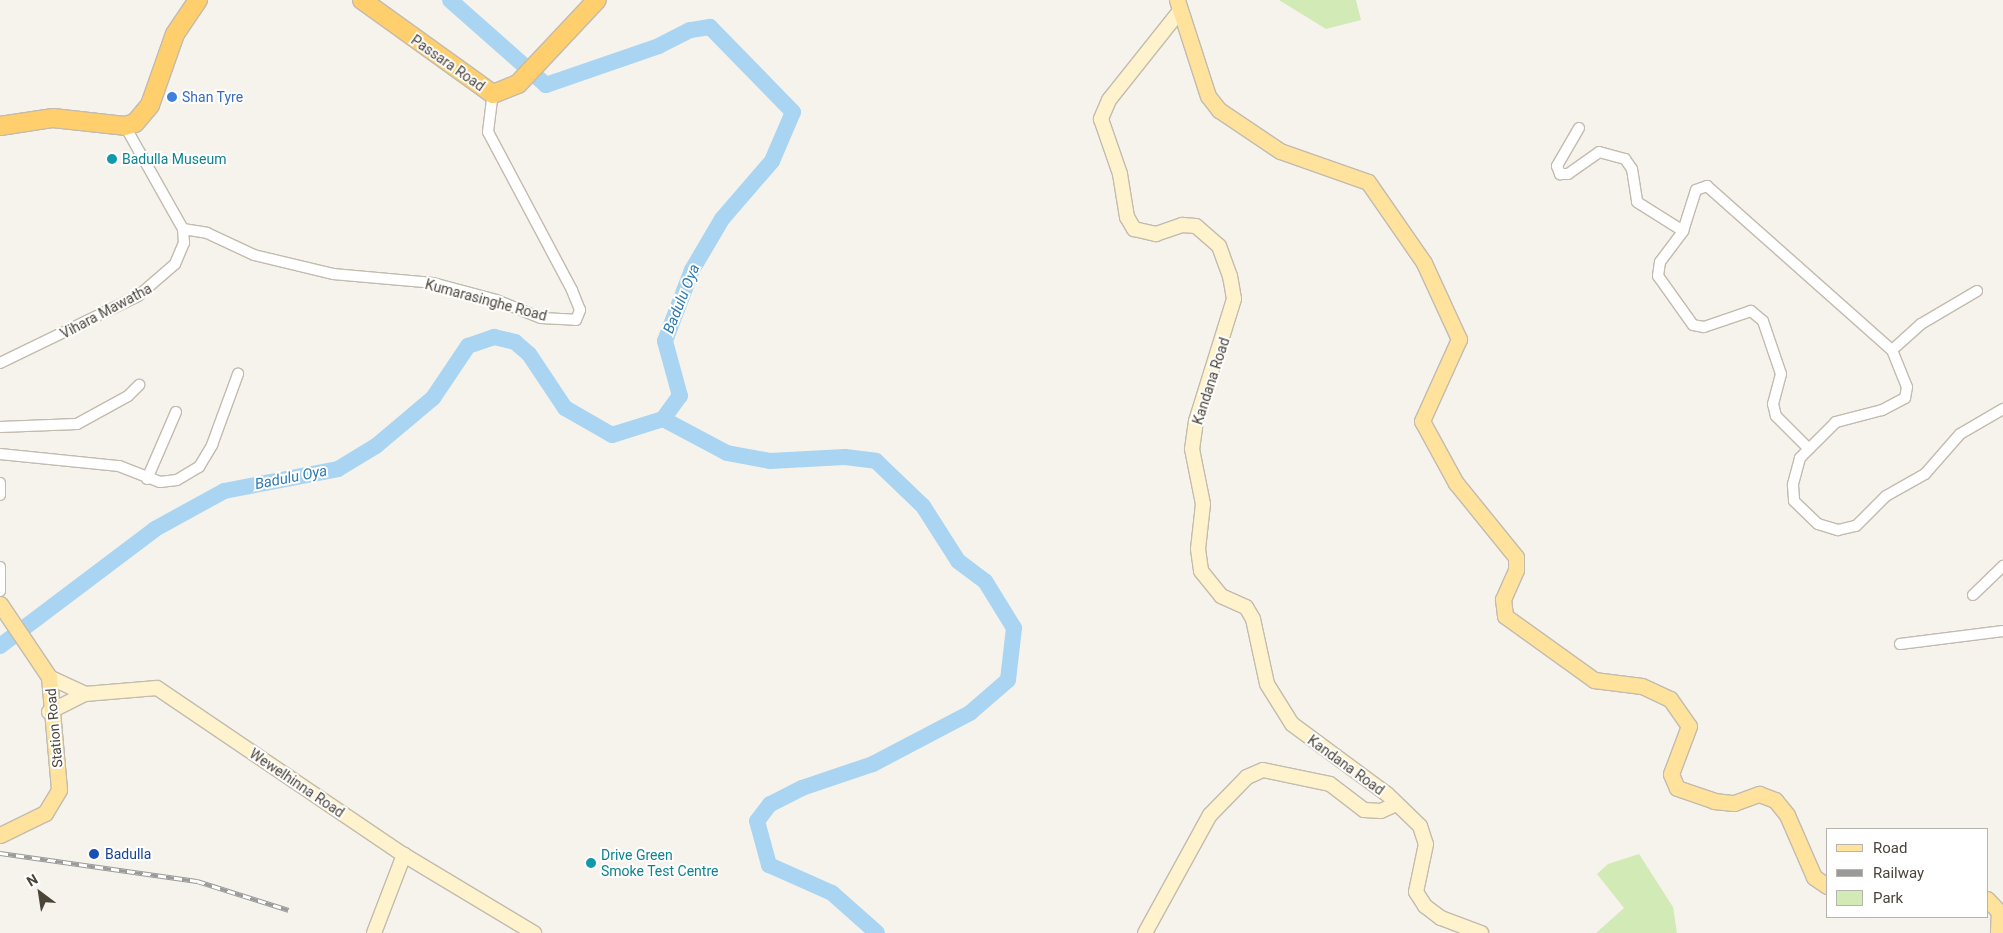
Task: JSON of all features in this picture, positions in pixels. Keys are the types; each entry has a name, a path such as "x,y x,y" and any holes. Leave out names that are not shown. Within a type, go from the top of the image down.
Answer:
{"highway":[{"path":"0,126 64,118 125,126 146,112 175,34 198,0"},
{"name":"Passara Road","path":"362,0 493,94 518,84 597,0"}],"main road":[{"path":"1178,6 1208,96 1219,110 1280,151 1368,182 1424,263 1460,339 1422,421 1456,483 1516,557 1516,570 1502,599 1505,616 1594,680 1642,686 1670,700 1689,726 1671,774 1677,788 1734,803 1759,794 1775,800 1786,815 1814,877 1826,885"},
{"name":"Station Road","path":"0,604 49,677 49,712 58,777 56,799 35,819 0,835"},
{"path":"1988,899 1999,912 1998,933"}],"street":[{"name":"Kandana Road","path":"1178,6 1109,100 1101,120 1120,174 1127,217 1134,229 1156,234 1182,225 1196,226 1219,246 1230,276 1234,299 1196,421 1192,450 1203,504 1198,549 1201,571 1221,596 1246,607 1253,619 1268,684 1292,724 1396,804 1420,826 1426,844 1416,883 1420,899 1441,918 1482,933"},
{"name":"Kumarasinghe Road","path":"183,229 207,233 254,254 333,274 433,283 496,300 540,318 576,320 580,310 572,290 488,132 493,94"},
{"path":"125,126 183,229"},
{"path":"1580,128 1557,166 1560,174 1568,174 1599,152 1625,159 1632,169 1637,202 1682,231"},
{"path":"1809,449 1776,416 1773,404 1781,374 1763,321 1751,311 1704,327 1693,325 1658,276 1660,262 1682,231 1689,202 1696,190 1707,186 1892,350 1907,387 1905,398 1882,410 1836,422 1809,449 1800,458 1793,485 1794,501 1818,524 1838,530 1856,526 1886,496 1925,474 1960,434 2003,409"},
{"name":"Vihara Mawatha","path":"0,362 158,283 175,264 184,243 183,229"},
{"path":"1892,350 1921,324 1977,292"},
{"path":"0,454 120,466 148,479 177,480 199,467 238,374"},
{"path":"0,427 77,424 128,396 139,386"},
{"path":"148,479 176,412"},
{"path":"0,482 0,495"},
{"path":"1973,595 2003,566"},
{"path":"0,567 0,591"},
{"path":"1900,644 2003,631"},
{"path":"49,677 85,694"},
{"name":"Wewelhinna Road","path":"85,694 157,688 404,855 534,933"},
{"path":"49,712 85,694"},
{"path":"1145,933 1210,815 1247,777 1263,770 1330,784 1364,810 1381,811 1396,804"},
{"path":"374,933 404,855"}],"green space":[{"path":"1279,0 1356,0 1361,20 1326,29"},
{"path":"1639,854 1673,907 1677,933 1596,933 1624,908 1597,874 1608,864"}],"waterway":[{"name":"Badulu Oya","path":"0,646 155,529 224,491 338,469 376,446 433,398 468,346 494,337 515,342 529,354 565,408 612,435 663,419 680,396 665,341 692,270 722,219 772,161 793,112 710,27 690,30 659,46 546,85 450,0"},
{"path":"663,419 727,453 770,461 845,457 876,461 923,506 958,561 985,581 1014,628 1008,680 970,713 873,764 802,788 770,804 757,821 769,865 832,893 877,933"}],"railway":[{"path":"0,853 197,881 289,910"}],"place":[{"name":"Shan Tyre","path":"172,97"},
{"name":"Badulla Museum","path":"112,159"},
{"name":"Badulla","path":"94,854"},
{"name":"Drive Green Smoke Test Centre","path":"591,863"}]}
